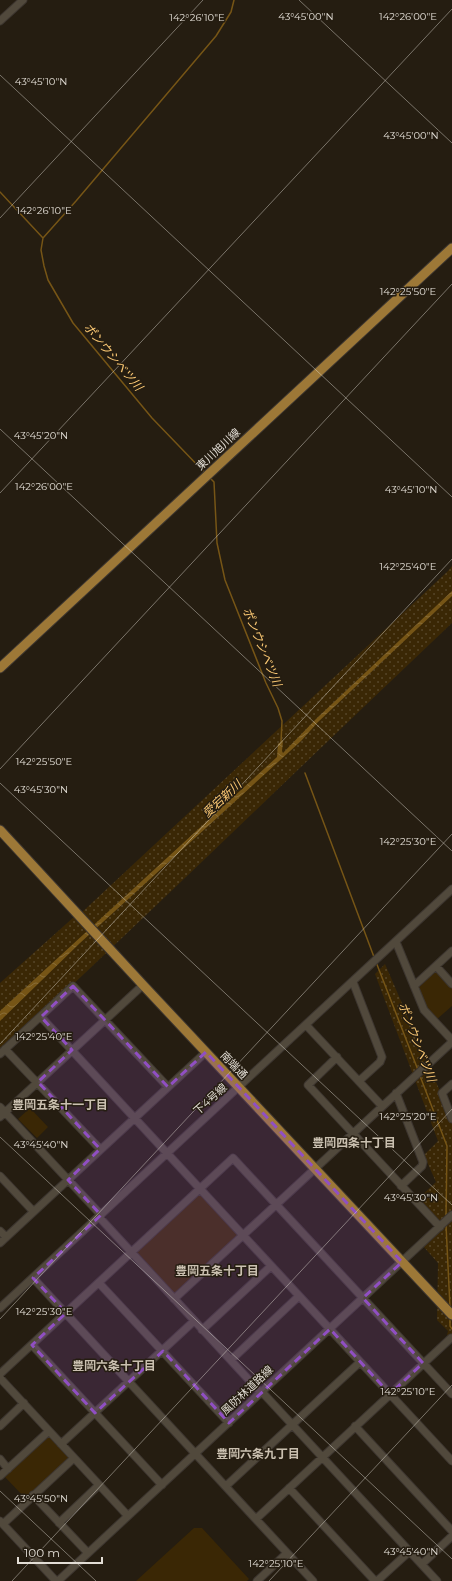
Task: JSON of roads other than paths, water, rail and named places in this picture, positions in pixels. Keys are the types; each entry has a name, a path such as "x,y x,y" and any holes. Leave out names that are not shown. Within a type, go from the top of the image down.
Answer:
{"main road":[{"name":"東川旭川線","path":"0,668 452,248"},
{"name":"南端通","path":"0,830 452,1315"}],"street":[{"path":"0,21 23,0"},
{"name":"下4号線","path":"0,1308 452,889"},
{"path":"174,1299 452,1041 424,1010 396,942"},
{"path":"414,986 452,951"},
{"path":"436,966 452,984"},
{"path":"353,982 382,1057 380,1062 359,1081"},
{"path":"3,1115 143,985"},
{"path":"100,1149 38,1082 3,1052 73,986 168,1087"},
{"path":"40,1017 452,1461"},
{"path":"306,1025 382,1106"},
{"path":"0,1243 206,1052"},
{"path":"337,1057 308,1085 440,1226"},
{"path":"452,1084 442,1093 452,1119"},
{"path":"396,1093 423,1162 422,1166 401,1186"},
{"path":"0,1107 3,1115 68,1180 131,1253 437,1581"},
{"path":"0,1374 234,1158 452,1394"},
{"path":"0,1176 33,1211"},
{"name":"風防林道路線","path":"57,1581 452,1216"},
{"path":"0,1231 6,1237"},
{"path":"202,1330 271,1266"},
{"path":"33,1278 313,1581"},
{"path":"99,1283 229,1423"},
{"path":"230,1360 299,1296"},
{"path":"61,1444 194,1321"},
{"path":"256,1519 451,1338"},
{"path":"32,1345 162,1485"},
{"path":"226,1486 360,1362"},
{"path":"0,1378 128,1516"},
{"path":"0,1426 24,1404"},
{"path":"355,1426 452,1531"},
{"path":"0,1476 49,1431"},
{"path":"57,1581 2,1522 74,1458"},
{"path":"0,1460 8,1469"},
{"path":"59,1523 99,1485"},
{"path":"289,1488 376,1581 410,1551"},
{"path":"34,1495 88,1553"},
{"path":"422,1564 452,1536"},
{"path":"257,1581 287,1553"}],"water":[{"path":"452,591 452,596 318,722 301,741 80,943 0,1021 0,1011 277,757 278,744 283,740 283,753 316,719"}],"waterway":[{"name":"ポンウシベツ川","path":"204,472 152,418 73,323 48,280 41,250 43,238 216,36 231,12 234,0"},
{"path":"0,192 43,238"},
{"name":"ポンウシベツ川","path":"210,478 214,482 217,543 225,580 266,683 278,708 282,721 281,742"},
{"name":"ポンウシベツ川","path":"305,773 374,957"},
{"name":"ポンウシベツ川","path":"376,962 418,1070"},
{"name":"ポンウシベツ川","path":"420,1076 447,1146 446,1217"},
{"name":"ポンウシベツ川","path":"446,1225 450,1307"},
{"name":"ポンウシベツ川","path":"450,1319 450,1326 452,1329"}],"district":[{"name":"豊岡五条十一丁目","path":"60,1105"},
{"name":"豊岡四条十丁目","path":"354,1143"},
{"name":"豊岡五条十丁目","path":"217,1271"},
{"name":"豊岡六条十丁目","path":"114,1366"},
{"name":"豊岡六条九丁目","path":"258,1454"}],"water label":[{"name":"愛宕新川","path":"222,799"}]}
